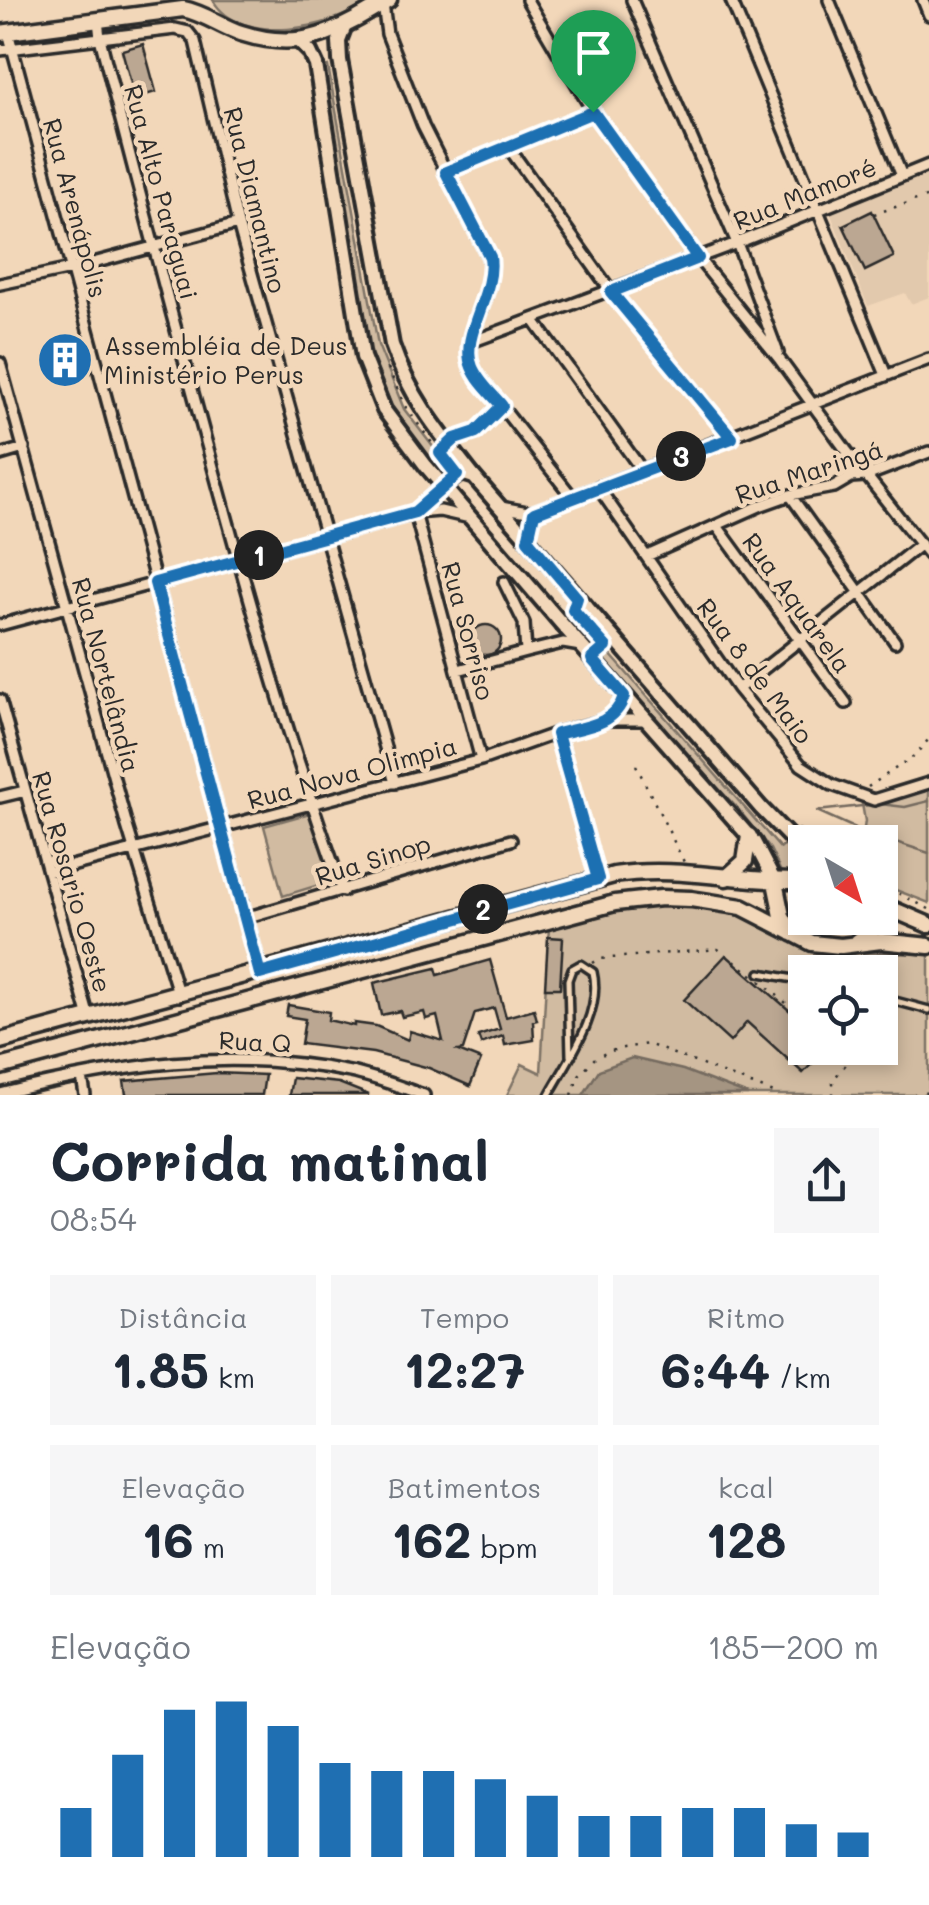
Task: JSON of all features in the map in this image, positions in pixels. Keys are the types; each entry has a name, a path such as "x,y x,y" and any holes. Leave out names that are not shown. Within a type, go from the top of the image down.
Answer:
{"main road":[{"path":"204,0 210,18"},
{"path":"4,33 183,9 244,34 299,41 344,28 385,1"},
{"path":"344,28 339,41 340,60 392,345 411,391 444,449 474,477 788,836"},
{"path":"299,41 310,52 316,69 362,357 384,410 558,620 749,836 776,882 782,916 788,926"},
{"path":"444,485 461,474 474,477"},
{"path":"558,620 573,610 577,598"},
{"path":"726,878 745,861 749,836"},
{"path":"0,1041 260,974 598,879 634,872 788,882"},
{"path":"0,1067 614,903 661,898 725,904 742,908 788,931"},
{"path":"898,912 929,926"},
{"path":"796,935 828,946 881,942 929,946"},
{"path":"852,944 867,935"},
{"path":"222,1006 218,992 230,982"}],"street":[{"path":"527,0 593,112 698,258 926,551 861,595 738,690"},
{"path":"632,0 737,243 780,360"},
{"path":"731,0 886,375"},
{"path":"829,0 902,176"},
{"path":"923,0 929,15"},
{"path":"385,1 386,28 396,61 492,269 471,342 472,369 573,498"},
{"name":"Rua Alto Paraguai","path":"98,20 153,247 239,560 311,805 343,891"},
{"name":"Rua Diamantino","path":"100,38 174,28 188,32 195,41 238,224 395,783"},
{"name":"Rua Arenápolis","path":"4,33 12,48 260,974"},
{"path":"0,50 100,38"},
{"path":"446,172 593,112"},
{"path":"509,148 611,292 732,438"},
{"name":"Rua Mamoré","path":"471,342 611,292 929,165"},
{"path":"0,284 238,224"},
{"path":"533,319 641,470"},
{"path":"500,507 534,513 929,359"},
{"name":"Rua Nortelândia","path":"0,363 178,996"},
{"path":"0,455 24,448"},
{"name":"Rua Maringá","path":"647,556 790,495 834,487 851,477 866,476 929,452"},
{"path":"415,512 444,485"},
{"name":"Rua 8 de Maio","path":"598,487 738,690 800,766 856,795"},
{"path":"790,495 895,642"},
{"path":"0,625 415,512 447,511 474,520"},
{"name":"Rua Sorriso","path":"415,512 481,760"},
{"path":"528,540 534,513"},
{"name":"Rua Aquarela","path":"717,526 846,703"},
{"path":"504,582 524,623 526,652"},
{"path":"547,646 556,636 558,620"},
{"path":"458,670 547,646 581,646"},
{"path":"606,720 619,709 624,696"},
{"name":"Rua Rosario Oeste","path":"0,700 89,1018"},
{"name":"Rua Nova Olimpia","path":"48,872 481,760 606,720 645,720"},
{"path":"557,734 598,879"},
{"path":"856,795 874,800 929,783"},
{"path":"0,797 25,791"},
{"name":"Rua Sinop","path":"245,918 511,840"},
{"name":"Rua Q","path":"0,1094 115,1067 215,1059 278,1061 355,1073 424,1095"},
{"path":"82,1077 86,1095"}],"lane":[{"path":"549,1095 570,1056 595,1000 595,979 589,967 581,964 572,969 568,980 570,1056"},
{"path":"760,973 788,978"},
{"path":"898,1002 929,1010"}],"path":[{"path":"874,214 929,196"},
{"path":"386,362 405,406 444,449 460,436 476,432 502,406"},
{"path":"856,795 914,756 929,739"},
{"path":"636,764 689,873"},
{"path":"898,893 929,909"},
{"path":"589,967 599,959 718,949 788,1005"},
{"path":"572,1095 579,1075 596,1058 617,1048 648,1044 779,1095"},
{"path":"833,1095 833,1080 845,1065"},
{"path":"914,1095 929,1092"}],"shaded area":[{"path":"213,0 369,0 354,11 312,26 265,29 226,15"},
{"path":"328,66 378,345 404,409 437,452 431,459 392,407 371,357 324,67"},
{"path":"929,168 929,297 911,304 905,293 868,306 830,212 835,204"},
{"path":"581,621 780,848 784,845 788,849 788,872 781,872 770,849 739,810 667,734 575,626"},
{"path":"929,787 929,903 898,891 898,825 864,825 862,804"},
{"path":"310,813 335,880 283,896 264,826"},
{"path":"658,901 736,909 820,952 929,954 929,1095 507,1095 522,1064 541,1073 549,926"},
{"path":"632,1058 683,1070 748,1095 583,1095 599,1070"}],"building":[{"path":"143,44 156,92 135,98 122,50"},
{"path":"872,211 894,257 865,271 843,225"},
{"path":"486,625 497,629 501,640 497,651 486,655 475,651 471,640 475,629"},
{"path":"548,937 563,938 560,988 545,988"},
{"path":"726,955 788,1009 788,1059 747,1022 730,1042 684,1000"},
{"path":"490,960 506,1017 534,1009 534,1040 505,1045 503,1036 481,1044 478,1036 500,1029 494,1008 475,1013 463,1050 458,1051 481,1060 470,1086 429,1068 373,1053 301,1044 305,1019 286,1016 288,1005 329,1012 328,1020 376,1026 408,1040 410,1031 443,1041 437,1016 426,1019 424,1012 402,1017 400,1011 381,1015 374,983 436,968 438,975"},
{"path":"794,1065 811,1065 803,1073"},
{"path":"217,1073 265,1075 262,1095 126,1095 124,1081"},
{"path":"292,1078 339,1083 369,1095 289,1095"}],"waterway":[{"path":"817,811 880,804 905,807 929,801"},
{"path":"817,811 859,830 929,853"}],"place":[{"name":"Assembléia de Deus Ministério Perus","path":"65,360"}],"route":[{"path":"593,112 698,258 611,292 732,438 534,513 528,540 577,598 573,610 606,647 592,659 624,696 619,709 606,720 557,734 598,879 260,974 155,583 415,512 457,475 440,453 455,439 476,432 502,406 470,362 471,342 492,269 490,257 446,172 593,112"}]}
